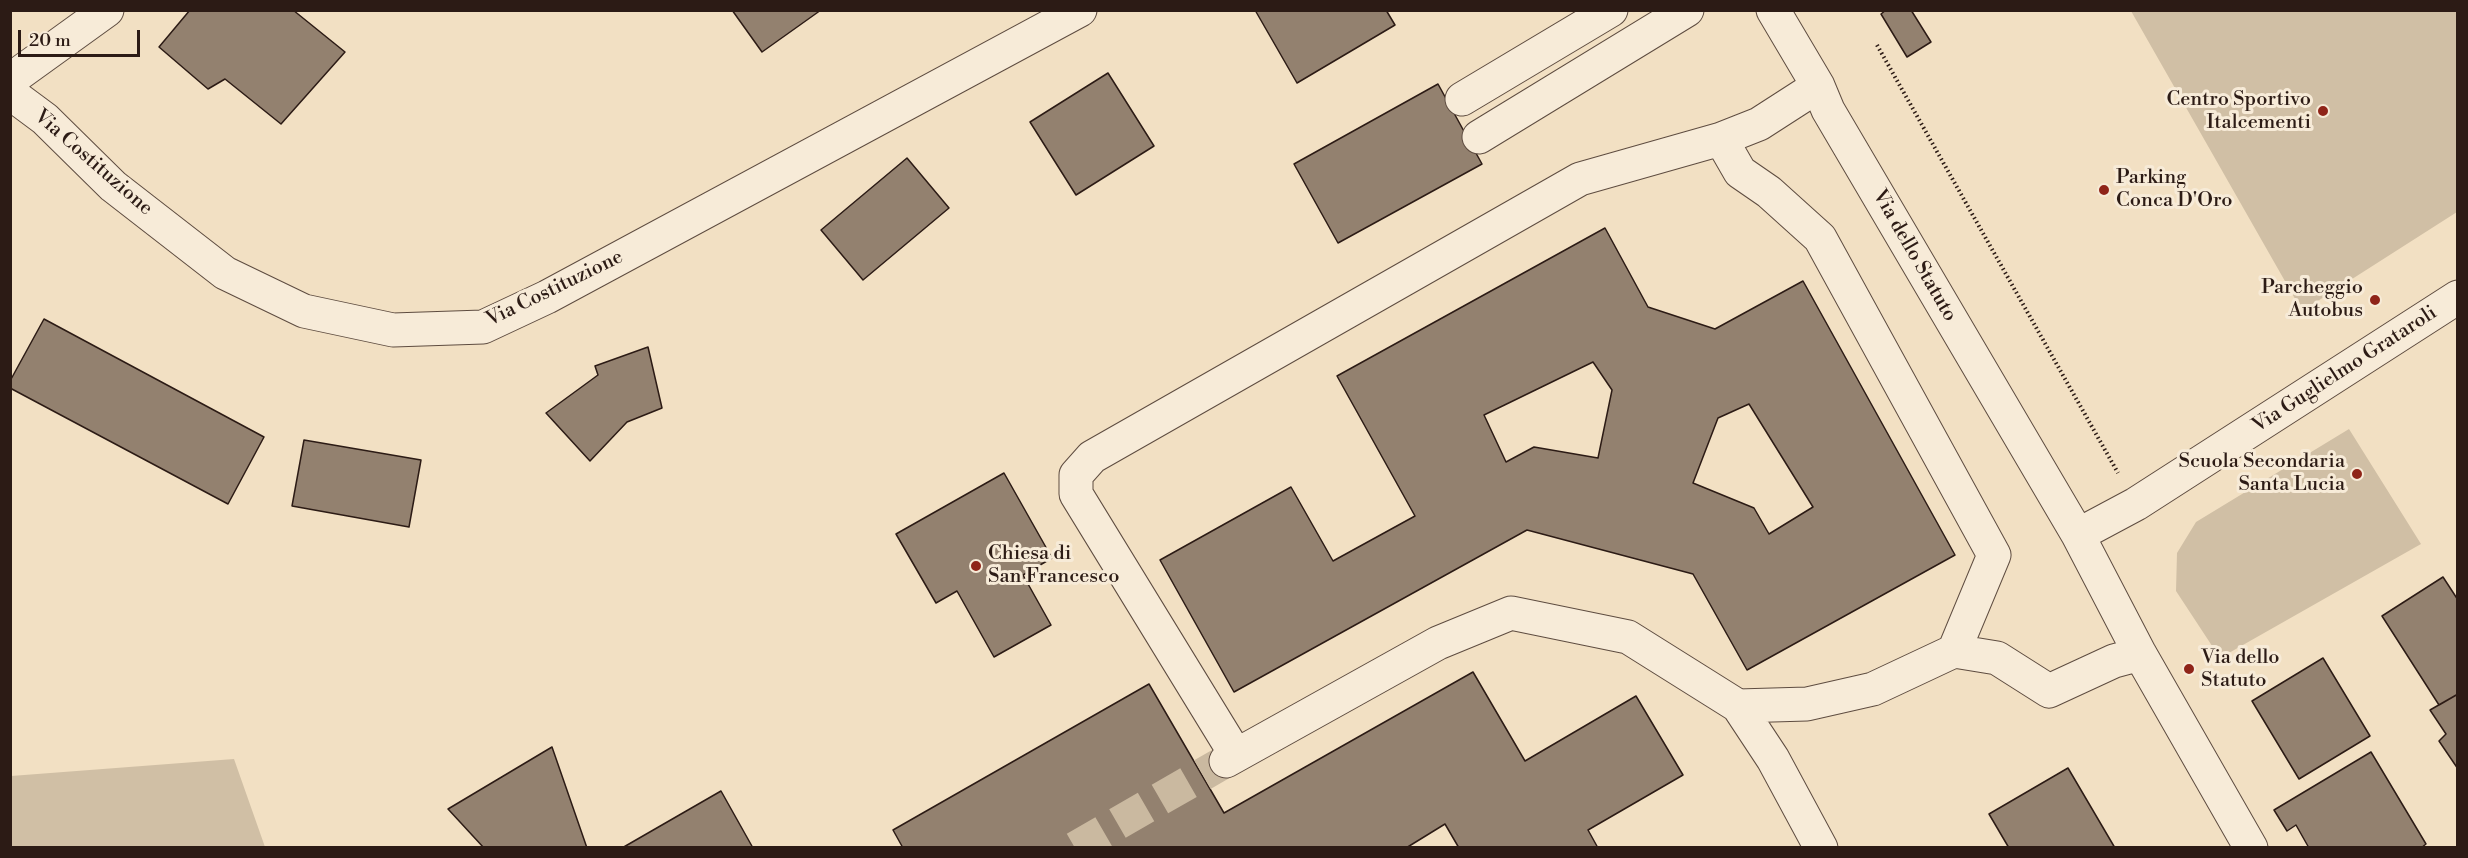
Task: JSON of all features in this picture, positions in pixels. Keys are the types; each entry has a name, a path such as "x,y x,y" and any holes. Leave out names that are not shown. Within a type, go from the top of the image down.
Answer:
{"street":[{"path":"10,80 107,10"},
{"name":"Via Costituzione","path":"10,93 45,119 113,186 225,273 304,311 382,328 393,330 483,327 547,297 1080,10"},
{"path":"1462,99 1611,10"},
{"path":"1479,137 1687,10"},
{"name":"Via dello Statuto","path":"1773,10 1818,86 1828,110 2078,535 2127,657 2251,848"},
{"path":"1818,86 1759,124 1721,139 1580,179 1092,457 1076,475 1076,494 1231,758 1437,643 1511,613 1628,637 1738,706 1773,759 1821,848"},
{"path":"1721,139 1740,172 1769,192 1820,238 1994,555 1954,651"},
{"name":"Via Guglielmo Grataroli","path":"2078,535 2136,504 2457,297"},
{"path":"1738,706 1807,704 1873,689 1954,651 1997,658 2049,691 2127,657"}],"path":[{"path":"1877,45 2136,504"}],"shaded area":[{"name":"Centro Sportivo Italcementi","path":"2131,11 2457,11 2457,212 2302,311"},
{"path":"2349,429 2421,544 2220,658 2176,591 2177,553 2196,522"},
{"path":"234,759 265,847 11,847 11,776"}],"building":[{"path":"190,10 293,10 345,52 281,124 225,79 208,89 159,47"},
{"path":"732,10 821,10 762,52"},
{"path":"1255,10 1386,10 1395,25 1297,83"},
{"path":"1886,10 1911,10 1931,42 1907,57 1881,14"},
{"path":"1108,73 1154,146 1076,195 1030,122"},
{"path":"1438,84 1482,164 1338,243 1294,164"},
{"path":"907,158 949,208 863,280 821,230"},
{"path":"1605,228 1648,307 1715,329 1803,281 1955,555 1747,670 1693,574 1527,530 1234,692 1160,560 1291,487 1333,561 1415,516 1337,376","holes":["1593,362 1612,390 1598,458 1534,447 1506,462 1484,415","1749,404 1813,507 1769,534 1754,508 1693,483 1718,418"]},
{"path":"44,319 264,437 228,504 10,388 10,381"},
{"path":"648,347 662,408 627,422 590,461 546,413 598,375 595,366"},
{"path":"304,440 421,460 409,527 292,506"},
{"name":"Chiesa di San Francesco","path":"1004,473 1052,558 1023,575 1051,625 994,657 957,591 936,603 896,534"},
{"path":"2443,577 2458,600 2458,694 2439,705 2382,616"},
{"path":"2323,658 2370,736 2299,779 2252,701"},
{"path":"1473,672 1525,761 1636,696 1683,775 1588,830 1598,848 1459,848 1445,824 1406,848 903,848 893,830 1149,684 1224,813"},
{"path":"2458,694 2458,769 2439,741 2446,734 2430,710"},
{"path":"552,747 587,848 484,848 448,809"},
{"path":"2371,752 2426,844 2421,848 2309,848 2296,825 2287,831 2274,810"},
{"path":"2068,768 2115,848 2009,848 1989,814"},
{"path":"721,791 753,848 622,848"}],"tunnel":[{"path":"1075,848 1226,761"}],"place":[{"name":"Centro Sportivo Italcementi","path":"2323,111"},
{"name":"Parking Conca D'Oro","path":"2104,190"},
{"name":"Parcheggio Autobus","path":"2375,300"},
{"name":"Scuola Secondaria Santa Lucia","path":"2357,474"},
{"name":"Chiesa di San Francesco","path":"976,566"},
{"name":"Via dello Statuto","path":"2189,669"}]}
